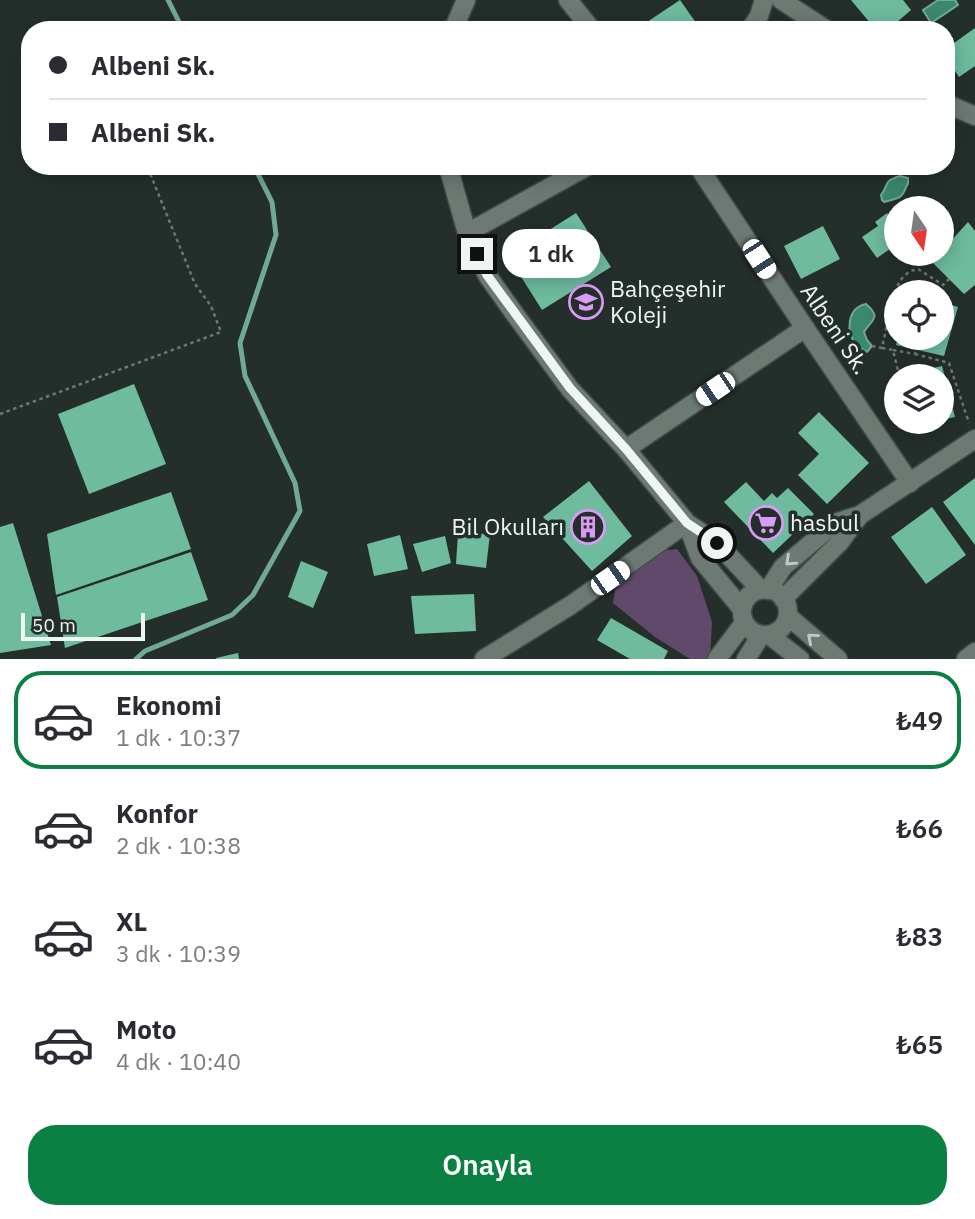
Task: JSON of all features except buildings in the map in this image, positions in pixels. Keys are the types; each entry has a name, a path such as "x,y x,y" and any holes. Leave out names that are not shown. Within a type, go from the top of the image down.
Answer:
{"street":[{"path":"457,21 466,0"},
{"path":"568,0 585,21"},
{"path":"755,21 764,0"},
{"path":"781,0 813,21"},
{"path":"955,107 975,116"},
{"path":"451,175 467,233 487,275 570,388 626,449 687,523 717,543 838,659"},
{"path":"467,233 572,175"},
{"name":"Albeni Sk.","path":"704,175 911,483"},
{"path":"626,449 805,328"},
{"path":"746,659 765,635 775,633 781,628 775,598 783,567 835,523 860,515 911,483 973,433"},
{"path":"687,523 700,558 743,616 748,629 765,635 800,659"},
{"path":"484,659 571,605 687,523"},
{"path":"717,659 743,616 748,596 775,598"},
{"path":"966,659 975,652"}],"path":[{"path":"0,414 221,332 211,306 195,284 151,175"},
{"path":"902,280 911,270 918,268 936,280"},
{"path":"872,346 882,348 884,341"},
{"path":"896,364 893,350 916,352 949,363 973,433"}],"shaded area":[{"path":"938,0 955,0 958,5 934,21 930,21 923,10"},
{"path":"900,176 908,178 908,184 901,196 884,196 884,202 881,195 891,180"},
{"path":"866,304 875,316 864,332 872,346 867,352 857,346 850,328 855,310"},
{"path":"677,549 697,576 712,622 710,659 690,659 655,637 613,603 615,590 627,577 660,551"}],"waterway":[{"path":"168,0 178,21"},
{"path":"136,659 145,651 232,615 253,595 300,511 295,483 245,376 240,343 276,235 272,202 258,175"}],"place":[{"name":"Bahçeşehir Koleji","path":"586,302"},
{"name":"hasbul","path":"766,523"},
{"name":"Bil Okulları","path":"588,527"}],"route":[{"path":"477,254 487,275 570,388 626,449 687,523 717,543"}]}
